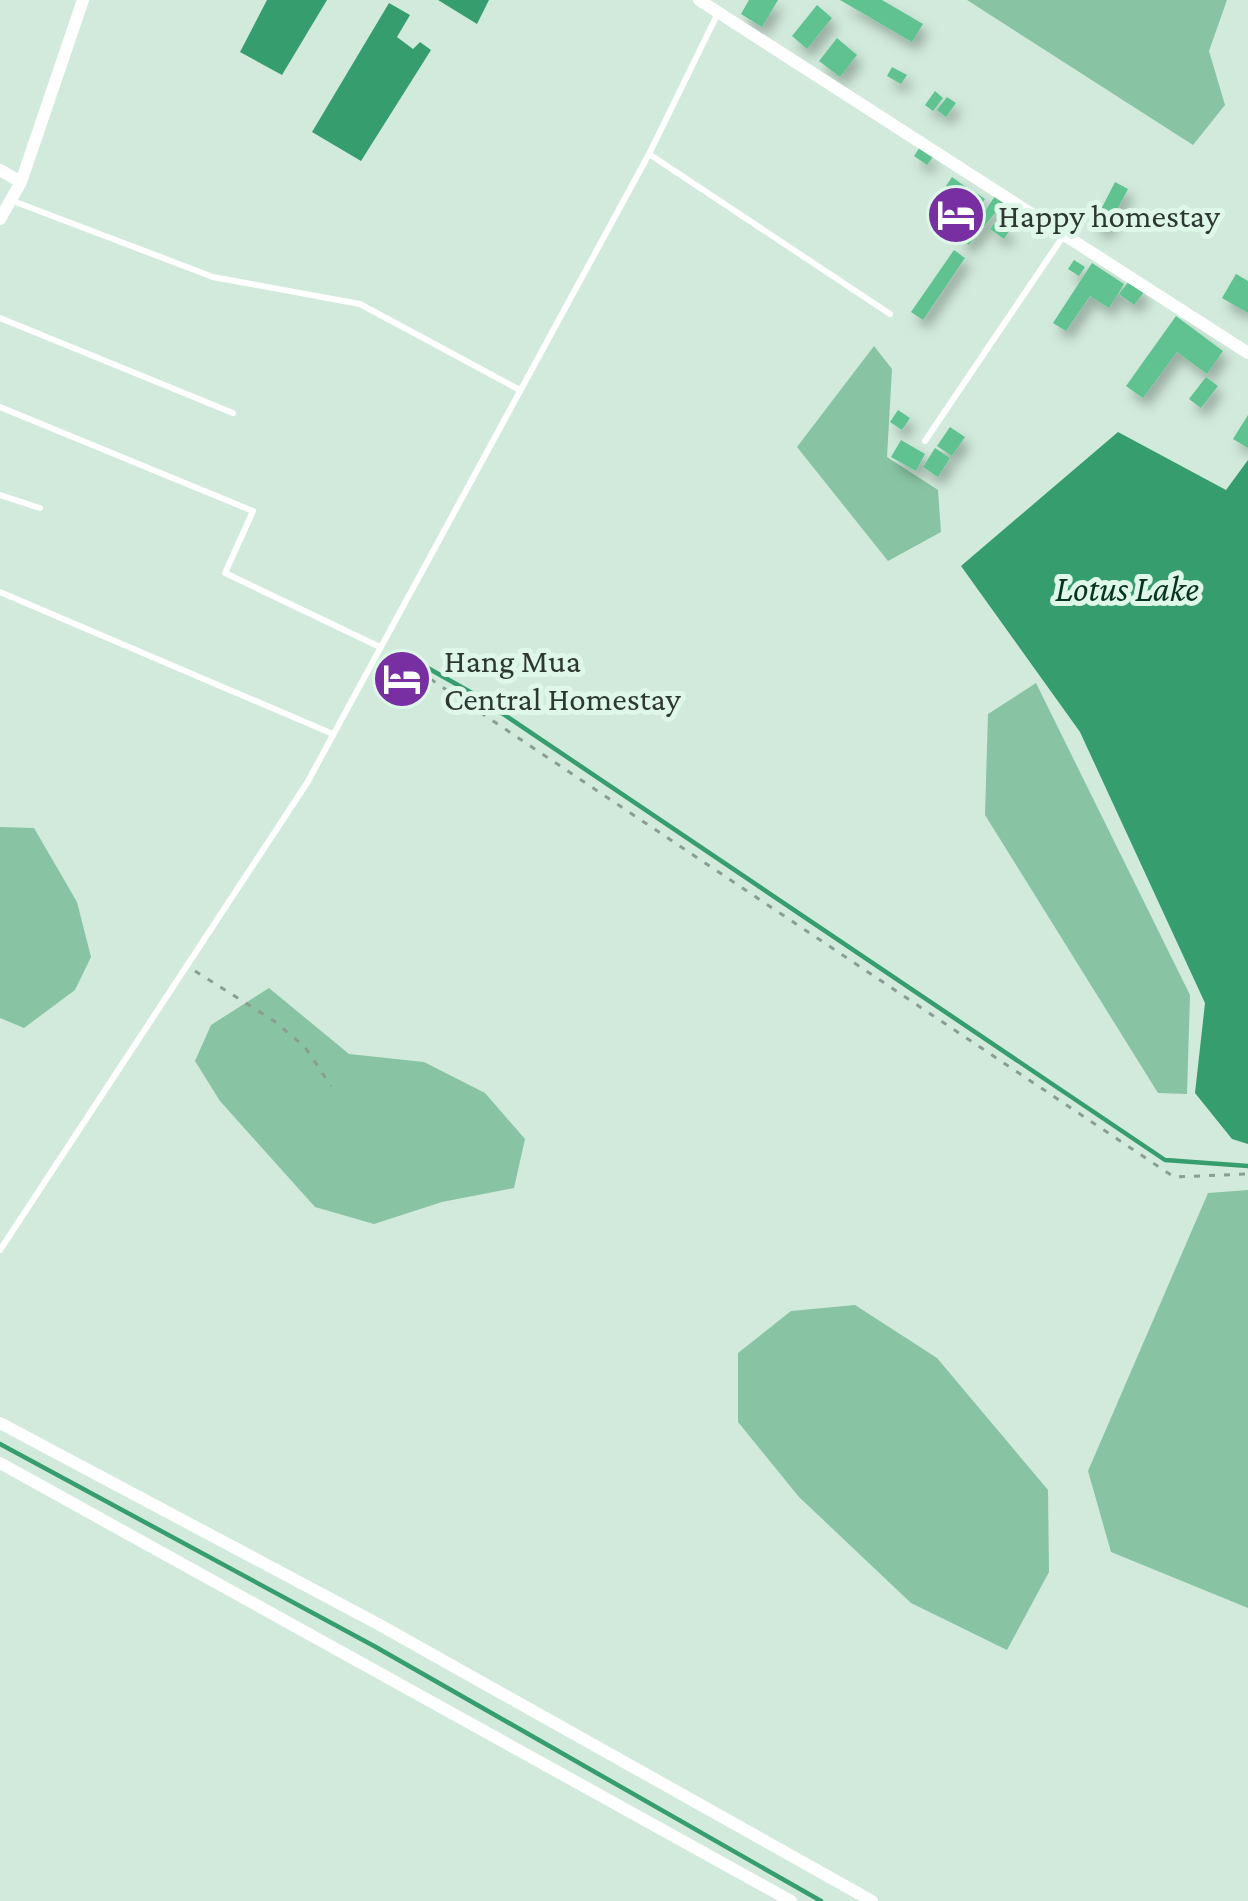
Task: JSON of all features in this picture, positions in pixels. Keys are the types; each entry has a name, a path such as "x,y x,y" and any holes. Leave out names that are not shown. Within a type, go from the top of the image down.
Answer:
{"street":[{"path":"0,219 21,182 83,0"},
{"path":"699,0 1248,353"},
{"path":"0,170 21,182"},
{"path":"0,1424 378,1624 872,1901"},
{"path":"0,1463 791,1901"}],"lane":[{"path":"0,1250 188,967 333,734 649,154 719,12"},
{"path":"649,154 890,314"},
{"path":"10,200 213,277 360,304 518,389"},
{"path":"925,441 1065,233"},
{"path":"0,318 233,413"},
{"path":"0,406 253,511 225,573 380,647"},
{"path":"0,495 40,508"},
{"path":"0,592 333,734"}],"path":[{"path":"380,647 580,775 1174,1177 1248,1174"},
{"path":"188,967 274,1021 305,1047 331,1086"}],"shaded area":[{"path":"967,0 1227,0 1209,51 1225,105 1193,145"},
{"path":"874,346 892,369 887,457 938,490 941,532 888,561 797,447"},
{"path":"1036,683 1190,995 1187,1094 1158,1093 985,815 988,714"},
{"path":"0,827 34,828 77,902 91,957 75,990 24,1028 0,1018"},
{"path":"269,988 349,1054 424,1062 485,1093 525,1139 514,1188 442,1202 374,1224 315,1207 220,1101 195,1061 211,1025"},
{"path":"1248,1190 1248,1608 1111,1552 1088,1471 1208,1193"},
{"path":"855,1305 937,1358 1048,1490 1049,1572 1007,1650 911,1603 799,1497 738,1422 738,1353 791,1311"}],"water":[{"path":"267,0 327,0 282,75 240,52"},
{"path":"438,0 489,0 477,24"},
{"path":"389,3 410,15 397,37 413,49 420,42 431,50 361,161 312,132"},
{"name":"Lotus Lake","path":"1118,432 1226,490 1248,460 1248,1144 1232,1139 1195,1093 1205,1003 1080,732 961,566"}],"building":[{"path":"749,0 778,0 762,27 741,14"},
{"path":"840,0 882,0 923,24 912,42"},
{"path":"817,5 832,18 807,49 792,36"},
{"path":"837,38 857,55 840,77 819,61"},
{"path":"892,67 907,75 901,84 887,76"},
{"path":"935,91 943,98 933,111 925,105"},
{"path":"947,97 956,103 946,117 937,110"},
{"path":"920,147 933,157 927,165 914,156"},
{"path":"952,177 966,187 960,195 946,186"},
{"path":"1115,182 1128,189 1106,231 1093,225"},
{"path":"971,189 985,199 979,208 965,198"},
{"path":"995,196 1004,202 969,245 958,237 979,207 985,211"},
{"path":"996,221 1010,230 1004,239 990,229"},
{"path":"954,250 965,258 923,320 911,312"},
{"path":"1074,260 1085,267 1079,276 1068,269"},
{"path":"1092,263 1124,284 1109,308 1090,296 1066,331 1053,323"},
{"path":"1236,274 1248,281 1248,313 1222,298"},
{"path":"1130,280 1145,291 1134,305 1119,294"},
{"path":"1176,316 1223,351 1207,374 1177,352 1143,398 1126,386"},
{"path":"1206,377 1218,386 1201,408 1189,399"},
{"path":"898,410 910,418 902,430 890,422"},
{"path":"1248,415 1248,448 1233,439"},
{"path":"950,427 965,437 952,456 937,446"},
{"path":"901,440 925,454 916,471 891,457"},
{"path":"935,448 950,458 938,477 923,467"}],"waterway":[{"path":"403,654 472,693 1165,1160 1248,1166"},
{"path":"0,1444 374,1646 821,1901"}],"place":[{"name":"Happy homestay","path":"956,215"},
{"name":"Hang Mua Central Homestay","path":"402,679"}]}
